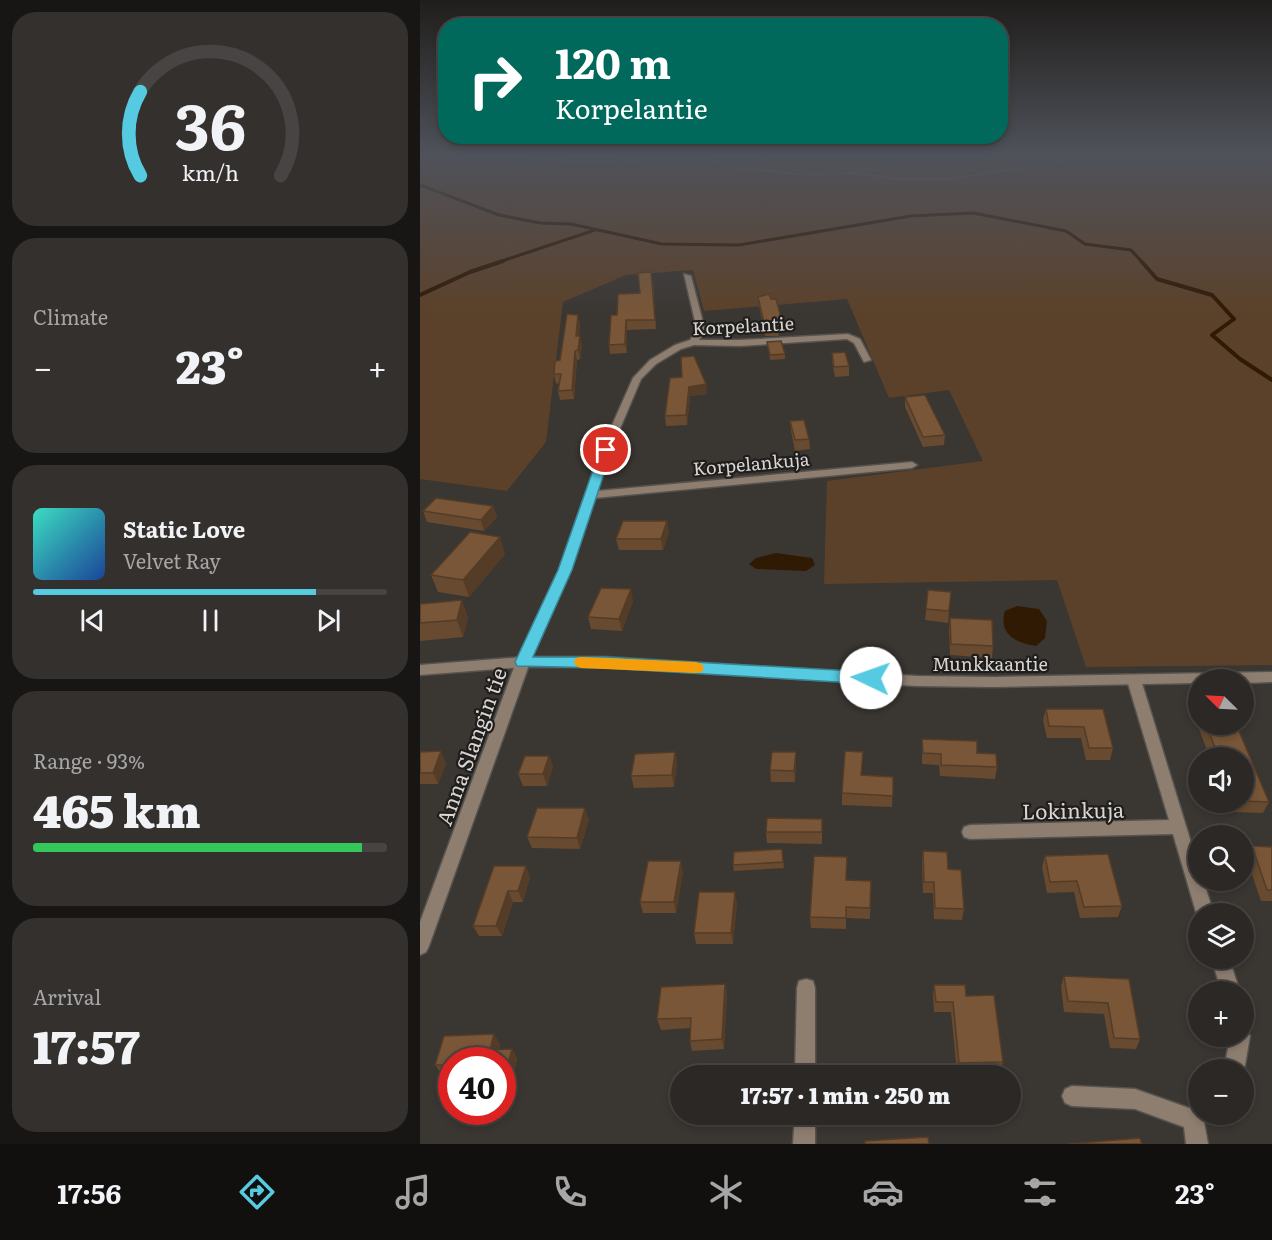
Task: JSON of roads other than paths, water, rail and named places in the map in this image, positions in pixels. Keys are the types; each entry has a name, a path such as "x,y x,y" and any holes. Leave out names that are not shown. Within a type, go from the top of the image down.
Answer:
{"street":[{"path":"687,276 701,330 693,342"},
{"name":"Korpelantie","path":"523,662 565,570 606,450 637,378 661,357 678,347 693,342 740,343 848,336 857,341 867,360"},
{"name":"Korpelankuja","path":"592,495 912,465"},
{"name":"Munkkaantie","path":"420,670 523,662 605,662 917,681 1272,677"},
{"name":"Anna Slangin tie","path":"420,946 523,662"},
{"path":"1134,680 1177,827 1202,903"},
{"name":"Lokinkuja","path":"970,832 1177,827"},
{"path":"805,1065 806,988"},
{"path":"1072,1096 1135,1099 1188,1114"},
{"path":"804,1144 805,1125"},
{"path":"1196,1125 1197,1144"}],"waterway":[{"path":"479,207 499,215 540,223 571,224 662,244 739,245 911,216 973,213 1066,231 1085,244 1131,250 1142,262"},
{"path":"499,262 595,230"},
{"path":"420,295 470,272 503,261"},
{"path":"1141,261 1157,279 1212,295 1234,319 1212,335 1240,359 1272,380"}]}
